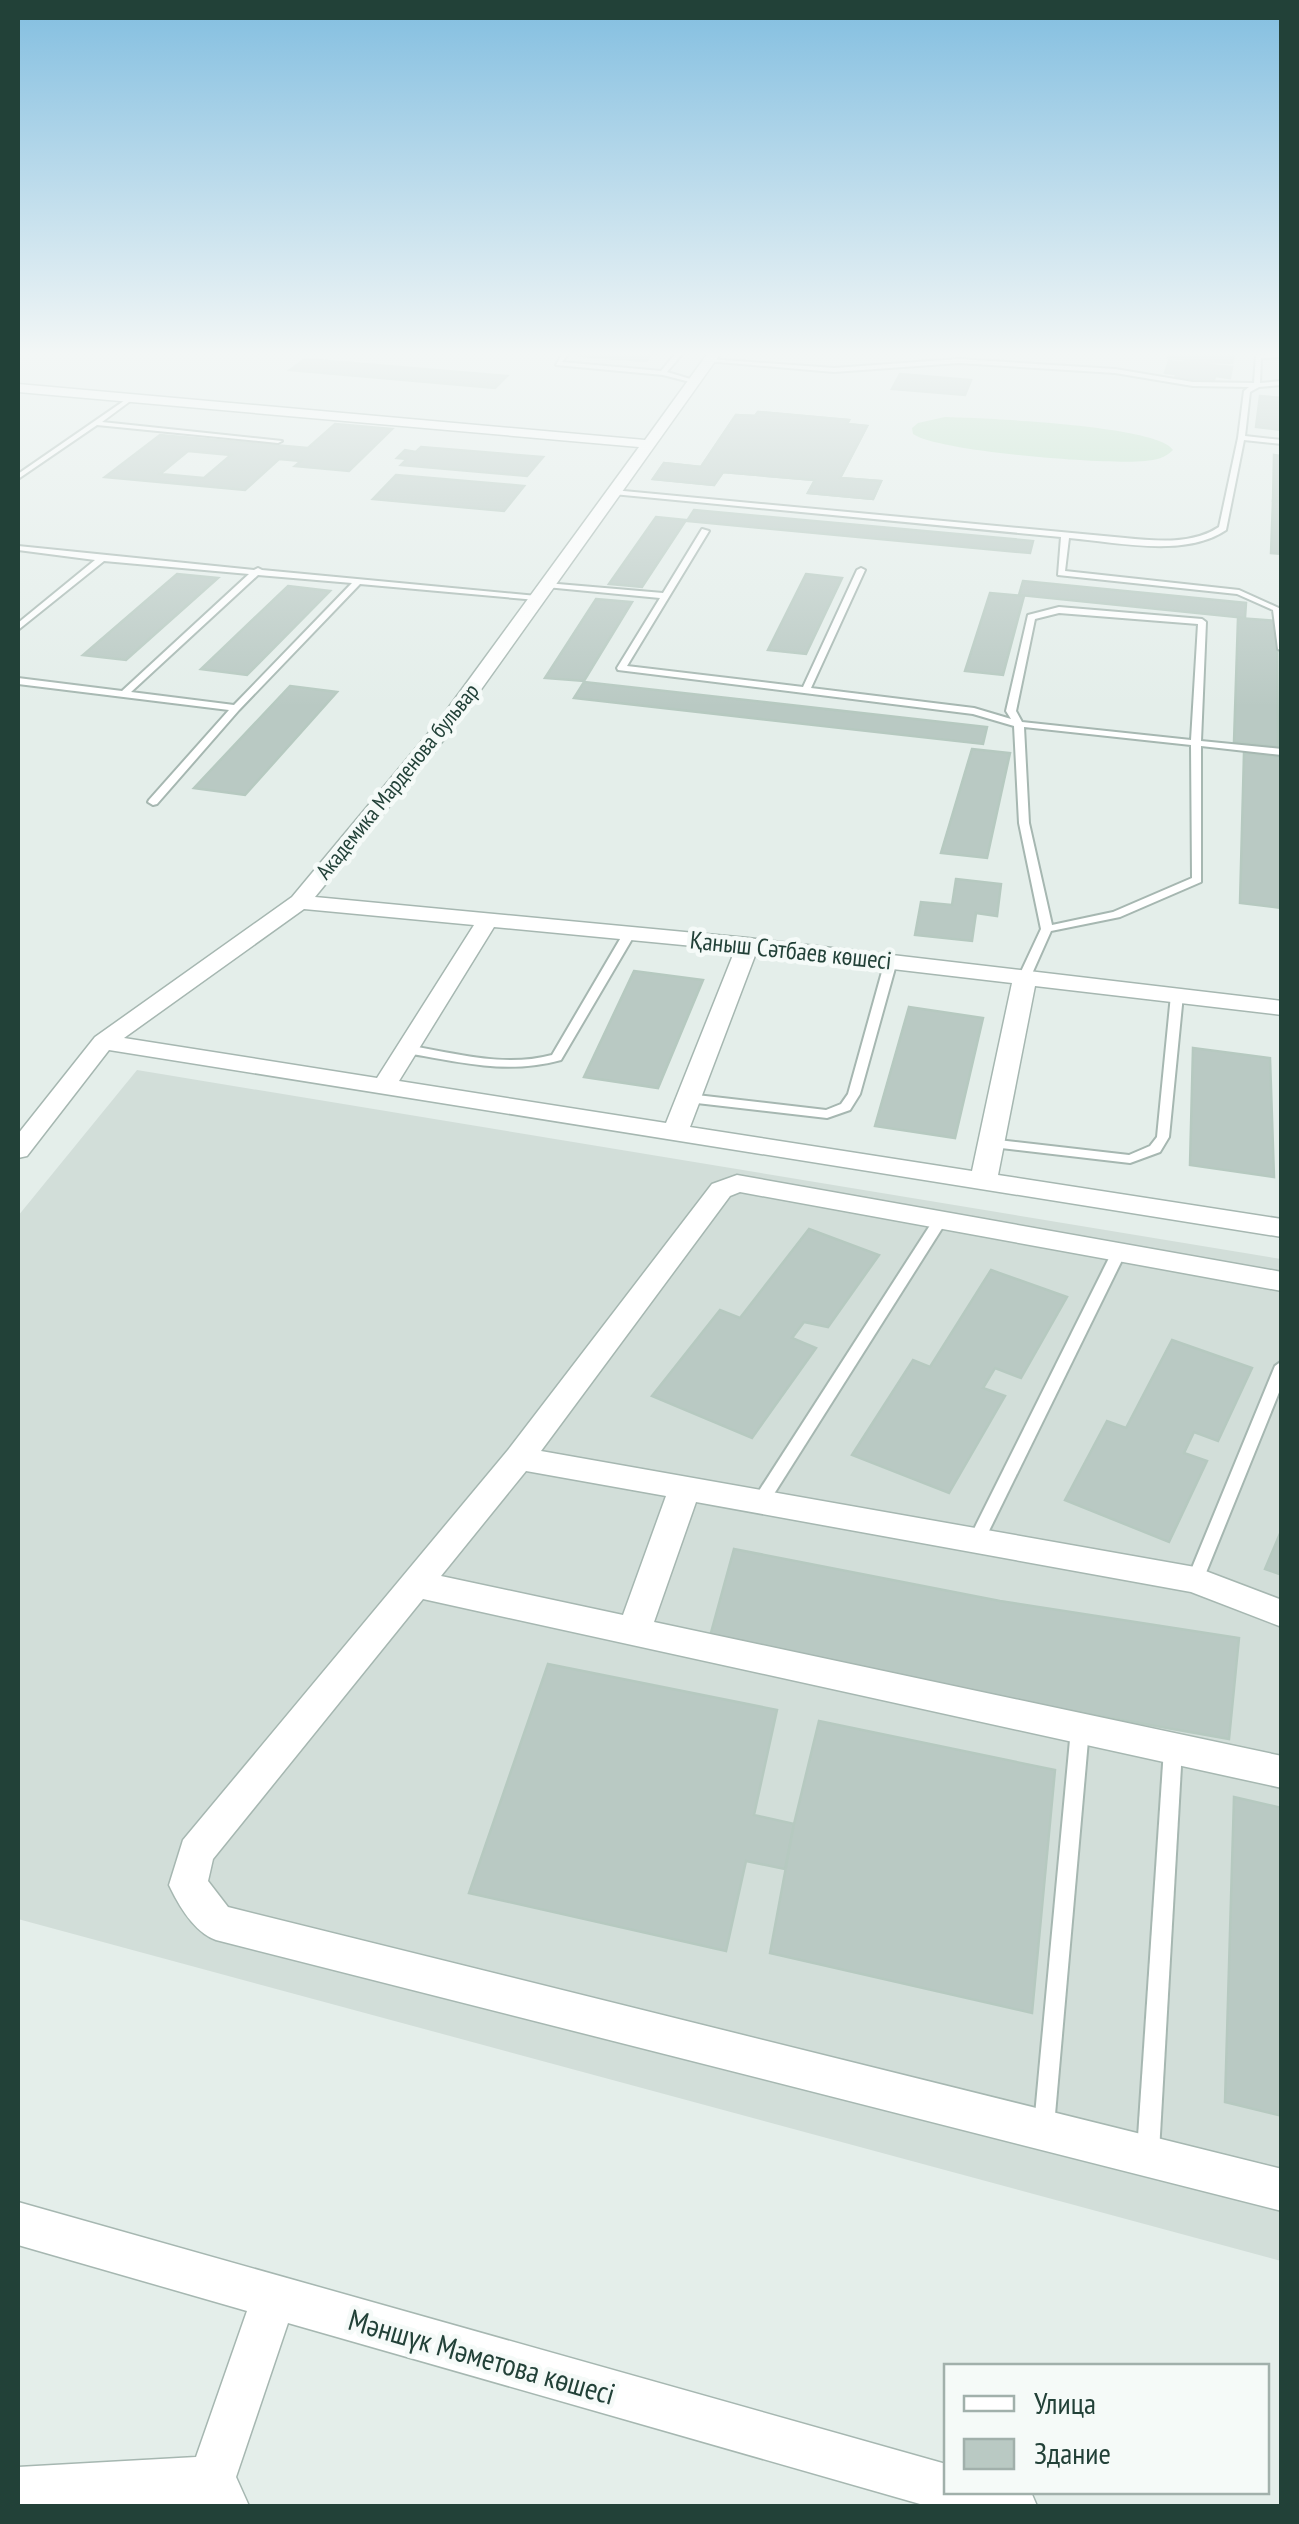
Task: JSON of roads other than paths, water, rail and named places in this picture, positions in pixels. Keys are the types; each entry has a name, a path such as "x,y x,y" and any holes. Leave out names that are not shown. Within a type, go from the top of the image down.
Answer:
{"street":[{"name":"Академика Марденова бульвар","path":"18,1150 103,1042 300,902 448,722 628,471"},
{"name":"Қаныш Сәтбаев көшесі","path":"300,902 748,945 1282,1008"},
{"path":"384,1084 488,920"},
{"path":"676,1129 748,945"},
{"path":"984,1178 1026,976"},
{"path":"103,1042 676,1129 1282,1228"},
{"path":"1282,1282 756,1185 737,1183 721,1190 518,1458 196,1852 188,1886 216,1922 1282,2190"},
{"path":"518,1458 1196,1580 1282,1614"},
{"path":"634,1632 685,1487"},
{"path":"415,1584 1282,1772"},
{"name":"Мәншүк Мәметова көшесі","path":"18,2224 944,2487"},
{"path":"18,2491 214,2498 274,2297"},
{"path":"968,2494 1013,2506"}],"lane":[{"path":"613,492 1066,535 1193,543 1214,538 1223,528 1234,471"},
{"path":"705,531 621,668 974,711 1019,724 1282,752"},
{"path":"1066,535 1062,574 1239,592 1259,598 1277,609 1282,648"},
{"path":"18,548 358,582 665,596"},
{"path":"18,627 102,558"},
{"path":"125,693 258,570"},
{"path":"806,690 862,570"},
{"path":"153,802 236,708 358,582"},
{"path":"1026,976 1047,929 1024,822 1019,724 1011,710 1031,617 1059,610 1202,622 1196,744 1197,880 1116,915 1047,929"},
{"path":"18,680 236,708"},
{"path":"406,1049 511,1065 536,1064 557,1057 630,934"},
{"path":"688,1098 827,1114 846,1107 854,1094 891,961"},
{"path":"989,1143 1130,1159 1156,1149 1163,1137 1177,995"},
{"path":"762,1501 941,1219"},
{"path":"977,1539 1120,1252"},
{"path":"1196,1580 1282,1366"},
{"path":"1044,2130 1080,1728"},
{"path":"1147,2156 1173,1749"}]}
